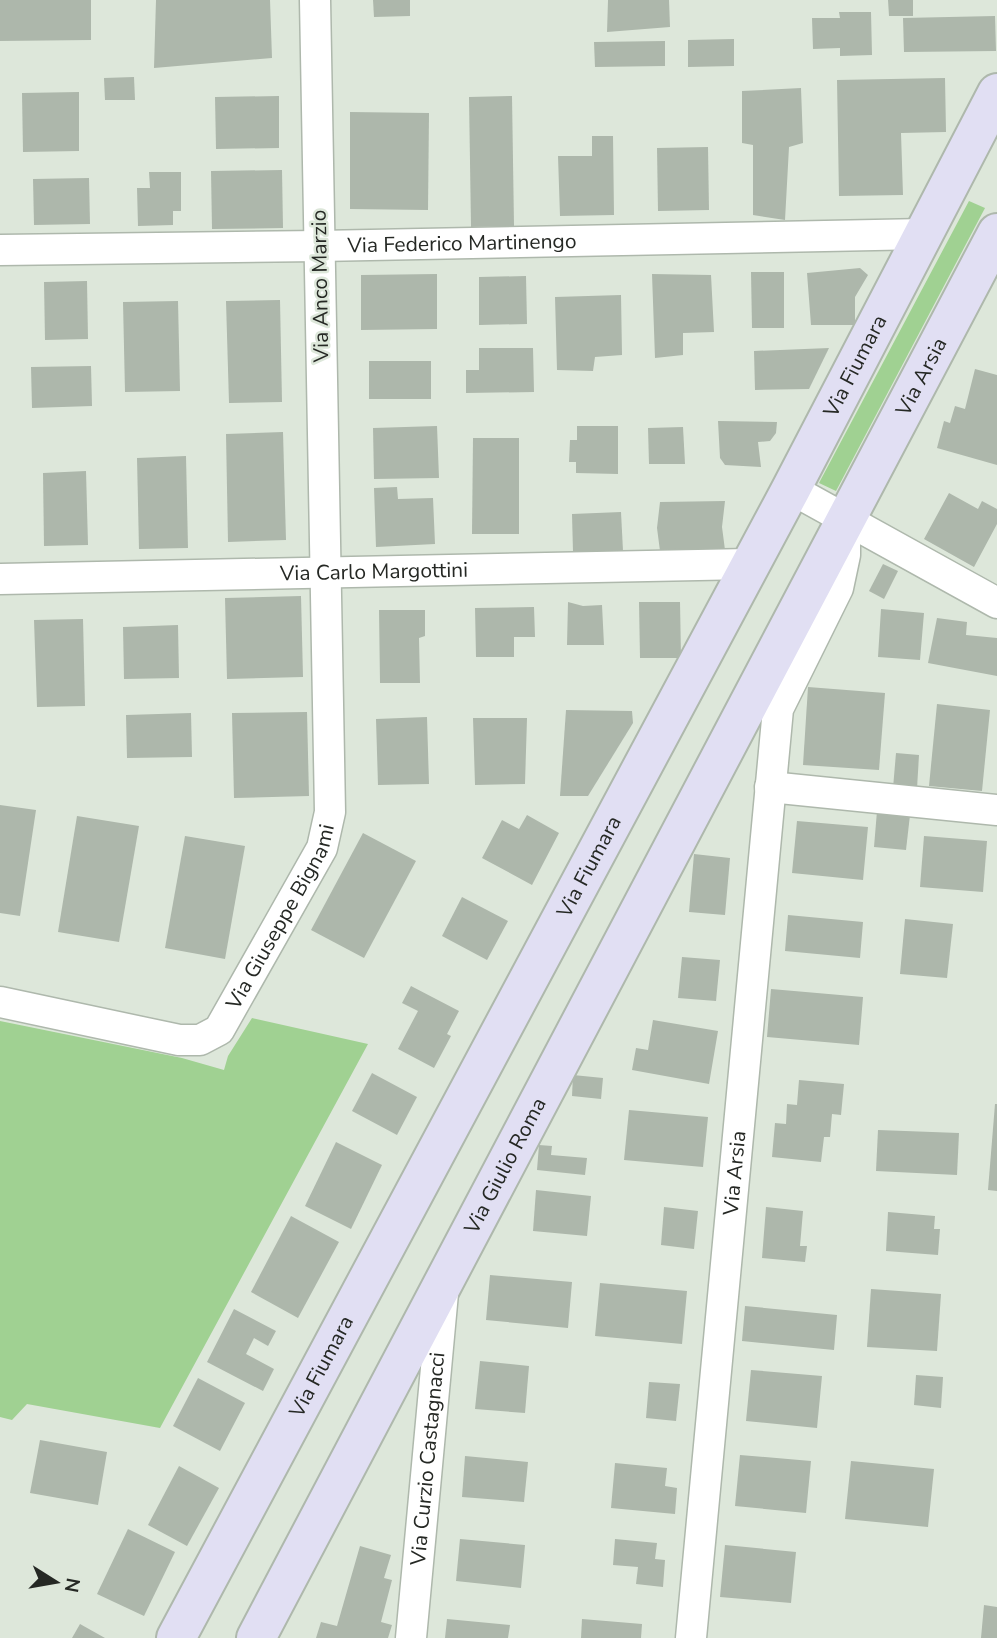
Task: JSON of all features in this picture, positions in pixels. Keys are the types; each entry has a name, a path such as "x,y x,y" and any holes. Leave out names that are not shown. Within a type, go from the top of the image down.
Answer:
{"street":[{"name":"Via Anco Marzio","path":"315,0 324,573"},
{"name":"Via Fiumara","path":"176,1638 791,489 997,93"},
{"name":"Via Arsia","path":"691,1638 770,787 765,701 845,520 997,233"},
{"name":"Via Federico Martinengo","path":"0,250 925,234"},
{"path":"791,489 997,603"},
{"name":"Via Carlo Margottini","path":"0,579 749,564"},
{"name":"Via Giuseppe Bignami","path":"0,1002 179,1040 200,1040 219,1030 322,848 330,812 324,573"},
{"name":"Via Giulio Roma","path":"256,1638 445,1280 765,701"},
{"path":"770,787 997,810"},
{"name":"Via Curzio Castagnacci","path":"411,1638 445,1280"}],"green space":[{"path":"969,201 985,208 836,491 819,483"},
{"path":"252,1018 368,1044 160,1428 27,1404 12,1420 0,1417 0,1021 182,1058 224,1070 228,1056"}],"building":[{"path":"0,0 91,0 91,40 0,41"},
{"path":"156,0 270,0 272,58 154,68"},
{"path":"373,0 410,0 410,16 374,17"},
{"path":"608,0 669,0 670,27 607,32"},
{"path":"888,0 913,0 913,16 889,16"},
{"path":"839,12 871,12 872,55 840,56 840,48 813,49 812,18 840,18"},
{"path":"995,16 996,51 904,52 903,18"},
{"path":"734,39 734,66 688,67 688,40"},
{"path":"665,41 665,66 595,67 594,42"},
{"path":"134,77 135,100 105,100 104,78"},
{"path":"945,78 946,132 901,133 903,195 839,196 837,80"},
{"path":"801,88 803,143 789,147 785,220 753,215 753,145 742,143 742,91"},
{"path":"79,92 79,151 23,152 22,93"},
{"path":"279,96 279,148 216,149 215,97"},
{"path":"512,96 514,226 471,227 469,97"},
{"path":"350,112 429,113 428,210 350,209"},
{"path":"592,136 613,136 614,215 560,216 558,156 592,156"},
{"path":"708,147 709,210 658,211 657,148"},
{"path":"282,170 283,228 212,229 211,171"},
{"path":"149,172 181,172 181,211 173,211 173,225 138,226 137,188 150,188"},
{"path":"89,178 90,224 34,225 33,179"},
{"path":"860,268 868,275 855,297 855,325 811,325 807,273"},
{"path":"751,272 784,272 784,328 752,328"},
{"path":"437,274 437,329 361,330 361,275"},
{"path":"652,274 711,275 714,332 683,333 683,355 655,358"},
{"path":"526,276 527,324 479,325 479,277"},
{"path":"87,281 88,339 45,340 44,282"},
{"path":"621,295 622,355 595,357 593,371 557,370 555,297"},
{"path":"280,300 282,402 229,403 226,301"},
{"path":"178,301 180,391 125,392 123,302"},
{"path":"479,348 533,348 534,392 466,393 466,370 479,370"},
{"path":"829,348 809,389 755,390 754,351"},
{"path":"369,361 431,361 431,399 369,399"},
{"path":"91,366 92,406 32,408 31,367"},
{"path":"975,369 997,375 997,465 937,448 944,421 950,423 955,406 965,409"},
{"path":"718,421 777,422 776,433 770,441 758,442 761,467 725,465 720,458"},
{"path":"437,426 439,478 374,479 373,428"},
{"path":"577,426 618,426 618,474 576,473 576,462 569,462 570,440 577,440"},
{"path":"683,427 685,464 649,464 648,428"},
{"path":"283,432 286,540 228,542 226,434"},
{"path":"473,438 519,438 519,534 472,534"},
{"path":"186,456 188,548 139,549 137,458"},
{"path":"86,471 88,545 44,546 43,473"},
{"path":"397,487 398,499 433,498 435,544 376,547 374,488"},
{"path":"949,493 978,509 982,501 997,509 997,524 974,567 924,539"},
{"path":"725,501 722,527 725,550 660,551 657,528 660,502"},
{"path":"621,512 623,551 573,552 572,514"},
{"path":"883,564 898,571 884,599 869,591"},
{"path":"301,596 303,677 227,679 225,598"},
{"path":"568,602 583,606 602,605 604,645 567,645"},
{"path":"639,602 680,602 681,658 640,658"},
{"path":"534,607 535,637 514,637 514,657 476,657 475,608"},
{"path":"881,609 924,613 920,660 878,657"},
{"path":"379,610 425,610 425,636 419,638 420,683 380,683"},
{"path":"937,618 967,622 966,635 997,638 997,676 928,663"},
{"path":"83,619 85,706 37,707 34,620"},
{"path":"178,625 179,678 124,679 123,627"},
{"path":"808,687 885,693 879,770 803,765"},
{"path":"937,704 990,710 982,791 929,786"},
{"path":"566,710 632,711 633,723 588,796 560,796"},
{"path":"307,712 309,796 234,798 232,713"},
{"path":"191,713 192,757 127,758 126,715"},
{"path":"427,717 429,784 378,785 376,719"},
{"path":"473,718 527,718 525,784 475,785"},
{"path":"896,753 919,755 917,789 893,788"},
{"path":"0,805 36,810 20,916 0,913"},
{"path":"877,811 910,815 906,850 874,847"},
{"path":"527,815 559,833 532,885 482,858 502,820 519,829"},
{"path":"77,816 139,826 119,942 58,932"},
{"path":"797,821 868,827 863,880 792,873"},
{"path":"363,833 416,861 364,958 311,930"},
{"path":"185,836 245,846 225,959 165,948"},
{"path":"924,836 987,841 983,892 920,887"},
{"path":"694,854 730,858 725,915 689,912"},
{"path":"462,897 508,921 487,960 442,936"},
{"path":"788,915 863,922 860,958 785,951"},
{"path":"905,919 953,924 947,978 900,974"},
{"path":"682,957 720,960 716,1001 678,998"},
{"path":"411,986 459,1011 447,1034 451,1036 434,1068 398,1049 418,1011 402,1003"},
{"path":"771,989 863,997 859,1045 767,1037"},
{"path":"653,1020 718,1031 709,1084 632,1070 636,1048 648,1050"},
{"path":"372,1073 417,1097 397,1135 352,1111"},
{"path":"573,1075 603,1078 601,1099 572,1096"},
{"path":"799,1080 844,1084 841,1115 832,1114 830,1137 824,1137 821,1162 772,1157 775,1123 786,1124 787,1104 797,1105"},
{"path":"997,1104 997,1191 988,1190"},
{"path":"629,1110 708,1117 703,1167 624,1160"},
{"path":"878,1130 959,1133 957,1175 876,1171"},
{"path":"336,1142 382,1165 351,1229 305,1206"},
{"path":"539,1145 552,1146 551,1155 587,1158 585,1175 537,1170"},
{"path":"536,1190 591,1196 587,1236 533,1231"},
{"path":"664,1207 698,1211 694,1249 661,1245"},
{"path":"766,1207 803,1211 800,1246 807,1246 805,1262 762,1258"},
{"path":"888,1212 935,1216 934,1229 940,1229 938,1255 886,1251"},
{"path":"291,1216 339,1242 298,1318 251,1292"},
{"path":"490,1275 572,1282 568,1328 486,1320"},
{"path":"600,1283 687,1291 682,1344 595,1336"},
{"path":"871,1289 941,1294 937,1351 867,1347"},
{"path":"745,1306 837,1315 834,1350 742,1341"},
{"path":"234,1309 276,1331 268,1346 254,1338 246,1354 274,1369 263,1391 207,1362"},
{"path":"480,1361 529,1366 525,1413 475,1409"},
{"path":"751,1370 822,1376 817,1428 746,1421"},
{"path":"916,1375 943,1377 941,1408 914,1405"},
{"path":"198,1378 245,1403 220,1451 173,1426"},
{"path":"649,1382 680,1384 676,1421 646,1418"},
{"path":"40,1440 107,1452 98,1505 30,1493"},
{"path":"740,1455 811,1461 806,1513 735,1506"},
{"path":"465,1456 528,1462 524,1502 462,1497"},
{"path":"851,1461 934,1469 928,1527 845,1519"},
{"path":"615,1463 667,1468 665,1486 677,1488 675,1514 611,1508"},
{"path":"179,1466 219,1488 187,1546 148,1525"},
{"path":"128,1529 175,1552 144,1616 97,1594"},
{"path":"460,1539 525,1545 521,1588 456,1581"},
{"path":"615,1539 657,1543 655,1559 665,1560 663,1587 636,1584 638,1567 613,1565"},
{"path":"725,1545 796,1552 791,1603 720,1597"},
{"path":"360,1546 391,1555 384,1578 392,1580 381,1622 392,1625 388,1638 316,1638 321,1622 337,1626"},
{"path":"984,1605 997,1607 997,1638 981,1638"},
{"path":"447,1619 510,1625 508,1638 445,1638"},
{"path":"582,1619 642,1624 641,1638 581,1638"},
{"path":"80,1624 105,1638 72,1638"}]}
